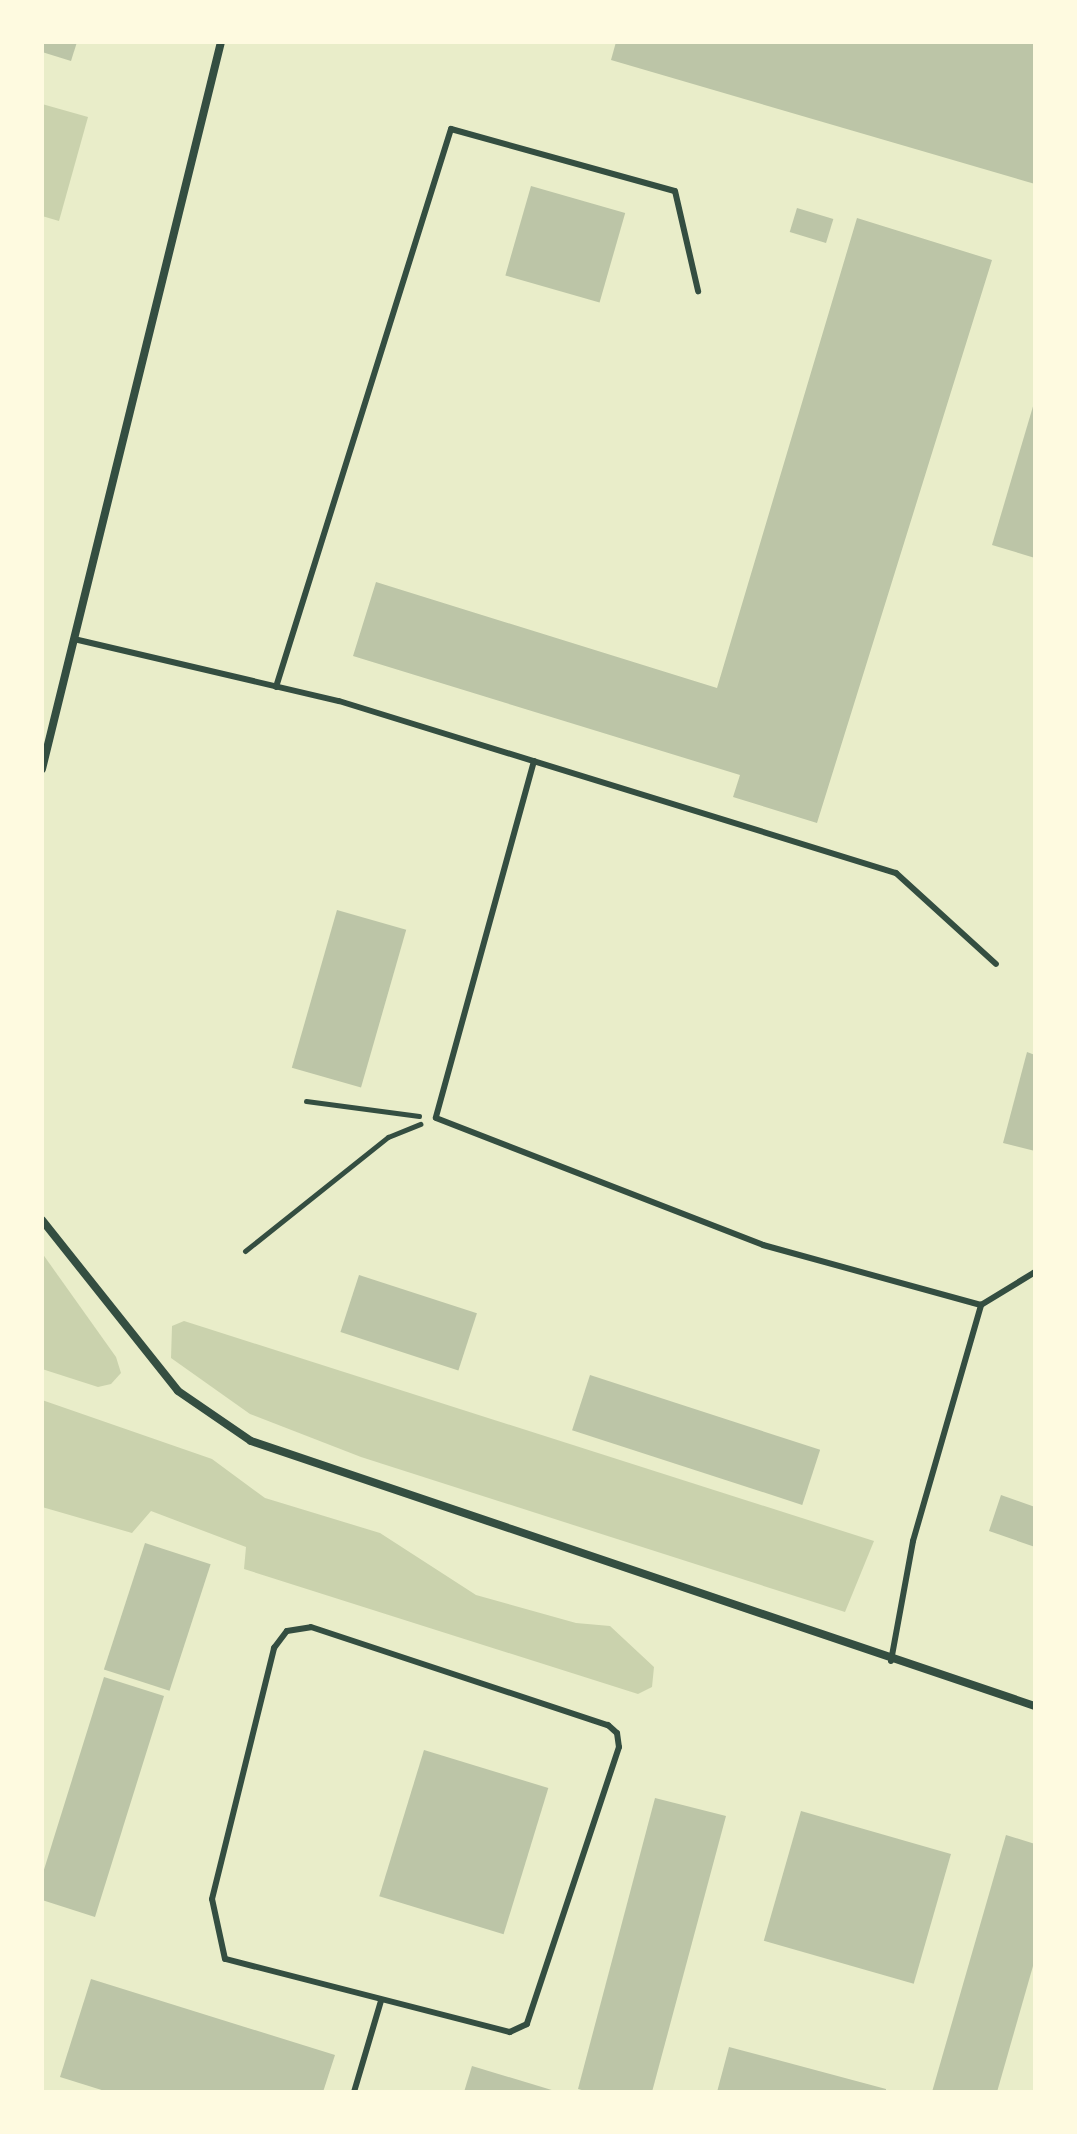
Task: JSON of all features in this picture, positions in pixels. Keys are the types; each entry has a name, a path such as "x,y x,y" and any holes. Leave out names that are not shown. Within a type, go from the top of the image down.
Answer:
{"street":[{"path":"42,769 221,42"},
{"path":"42,1220 178,1391 251,1441 891,1661 1035,1706"}],"lane":[{"path":"276,687 451,129 675,191 698,291"},
{"path":"74,639 276,687 534,761 896,873 996,964"},
{"path":"534,761 436,1118 763,1245 981,1305"},
{"path":"891,1661 913,1541 981,1305 1035,1272"},
{"path":"311,1627 608,1725 617,1733 619,1747 527,2024 510,2032 381,2001 225,1959 212,1899 274,1648 287,1631 311,1627"},
{"path":"354,2092 381,2001"}],"path":[{"path":"306,1101 436,1118"},
{"path":"245,1251 388,1137 436,1118"}],"green space":[{"path":"42,104 88,117 59,221 42,216"},
{"path":"42,1253 116,1357 121,1373 111,1384 98,1387 42,1369"},
{"path":"184,1321 874,1541 845,1612 361,1457 250,1414 171,1358 172,1326"},
{"path":"42,1400 212,1459 265,1498 380,1533 476,1595 576,1623 610,1626 654,1667 652,1687 638,1694 244,1569 246,1547 151,1511 132,1533 42,1507"}],"building":[{"path":"42,42 77,42 71,61 42,52"},
{"path":"616,42 1035,42 1035,184 611,60"},
{"path":"531,186 625,213 600,302 505,275"},
{"path":"797,208 833,219 826,243 790,232"},
{"path":"857,218 992,260 817,823 733,797 740,775 353,656 376,582 717,688"},
{"path":"1035,403 1035,558 992,545"},
{"path":"337,910 406,930 361,1087 292,1068"},
{"path":"1027,1052 1035,1055 1035,1151 1003,1143"},
{"path":"359,1275 477,1313 458,1370 340,1332"},
{"path":"590,1375 820,1450 802,1505 572,1430"},
{"path":"1001,1495 1035,1507 1035,1547 989,1531"},
{"path":"145,1543 211,1564 170,1691 104,1669"},
{"path":"104,1677 164,1696 95,1917 42,1900 42,1876"},
{"path":"424,1750 548,1788 504,1934 379,1896"},
{"path":"655,1798 726,1816 652,2092 589,2092 578,2089"},
{"path":"801,1811 951,1854 914,1984 764,1941"},
{"path":"1006,1835 1035,1844 1035,1959 997,2092 932,2092"},
{"path":"91,1979 335,2055 323,2092 108,2092 60,2077"},
{"path":"729,2047 886,2089 886,2092 717,2092"},
{"path":"472,2066 555,2091 555,2092 464,2092"}]}
